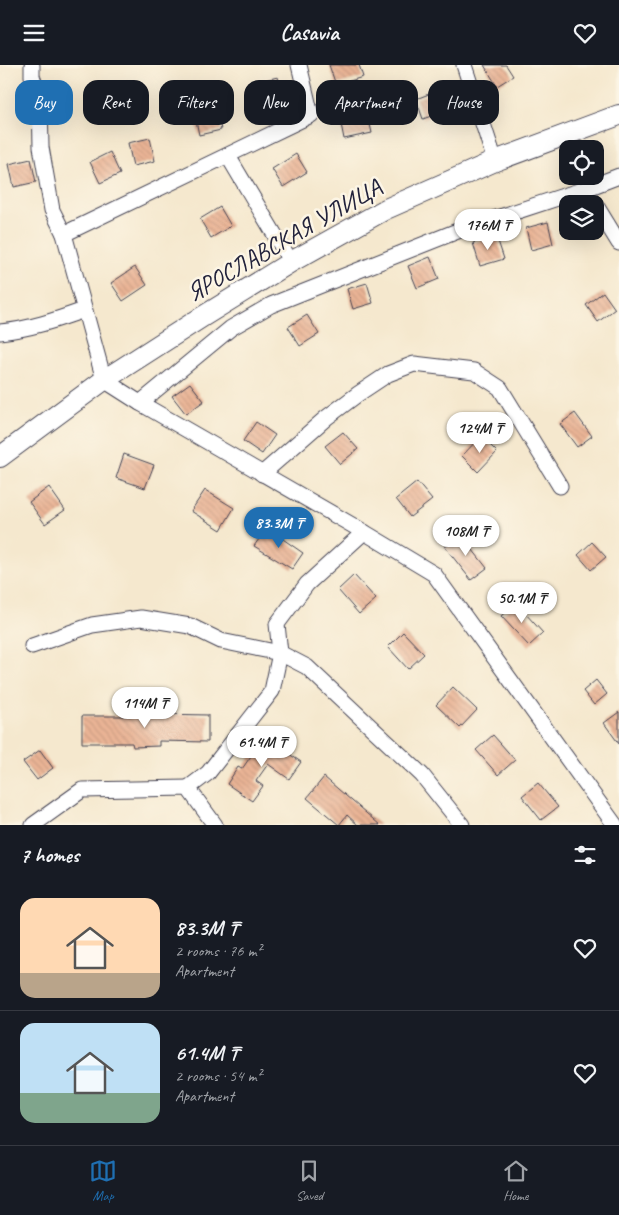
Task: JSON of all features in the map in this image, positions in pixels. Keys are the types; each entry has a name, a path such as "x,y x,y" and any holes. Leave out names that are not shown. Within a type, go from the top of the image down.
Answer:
{"main road":[{"name":"ЯРОСЛАВСКАЯ УЛИЦА","path":"0,457 104,380 291,262 386,209 495,161 619,115"}],"street":[{"path":"32,65 32,76 40,99 41,147 52,210 64,234 104,380 434,575 615,825"},
{"path":"64,234 311,115 299,65"},
{"path":"464,65 495,161"},
{"path":"228,156 291,262"},
{"path":"140,403 231,328 270,305 460,230 619,176"},
{"path":"585,189 589,195"},
{"path":"604,219 619,243"},
{"path":"0,332 21,330 44,324 84,310"},
{"path":"262,474 326,418 358,394 388,374 414,365 474,371 500,388 560,486"},
{"path":"33,825 82,790 188,788 208,773 272,691 280,653 277,624 307,584 364,533"},
{"path":"32,646 92,625 141,618 190,626 221,641 280,653 307,667 422,775 462,825"},
{"path":"188,788 215,825"}],"building":[{"path":"329,65 359,65 363,77 353,80 334,80"},
{"path":"484,65 506,65 513,76 499,85 499,80 493,80"},
{"path":"278,77 279,80 265,80"},
{"path":"428,94 428,117 423,119 418,105 418,98"},
{"path":"197,125 220,125 221,130 199,135"},
{"path":"341,125 370,125 372,133 344,139"},
{"path":"150,138 155,161 133,166 128,143"},
{"path":"110,152 120,174 100,183 90,162"},
{"path":"296,154 307,172 283,187 272,169"},
{"path":"31,159 36,182 14,187 9,164"},
{"path":"220,207 231,226 211,238 200,219"},
{"path":"548,222 553,244 531,250 526,228"},
{"path":"496,235 504,259 480,266 473,243"},
{"path":"430,257 439,279 417,288 408,266"},
{"path":"135,267 147,285 123,301 111,283"},
{"path":"367,283 373,303 353,309 347,289"},
{"path":"603,292 615,309 598,322 586,305"},
{"path":"307,315 319,334 300,346 288,327"},
{"path":"190,383 204,401 186,414 172,396"},
{"path":"575,413 592,436 577,447 560,424"},
{"path":"256,422 275,435 262,454 243,441"},
{"path":"343,432 358,449 340,464 325,446"},
{"path":"481,436 497,452 478,472 462,456"},
{"path":"124,454 154,465 145,488 116,478"},
{"path":"417,482 432,500 410,517 396,499"},
{"path":"49,487 65,510 45,524 29,502"},
{"path":"205,490 234,508 221,530 191,511"},
{"path":"267,528 303,553 292,569 254,546"},
{"path":"461,535 487,568 471,580 445,547"},
{"path":"592,542 606,557 591,570 578,555"},
{"path":"354,575 376,599 359,614 338,590"},
{"path":"516,603 543,633 529,646 501,616"},
{"path":"403,632 424,654 408,669 388,647"},
{"path":"596,680 607,694 594,705 583,691"},
{"path":"453,687 477,710 460,728 436,705"},
{"path":"157,711 157,714 208,715 208,742 159,741 159,746 133,747 132,743 82,743 82,716 131,716 131,713"},
{"path":"619,712 619,744 604,723"},
{"path":"493,735 515,760 498,775 476,750"},
{"path":"264,737 301,762 289,779 268,764 256,781 263,786 252,801 227,784 238,767 242,769"},
{"path":"40,750 53,768 37,780 23,762"},
{"path":"324,777 380,825 358,825 347,815 339,825 307,798"},
{"path":"538,783 558,807 541,820 522,796"}]}
